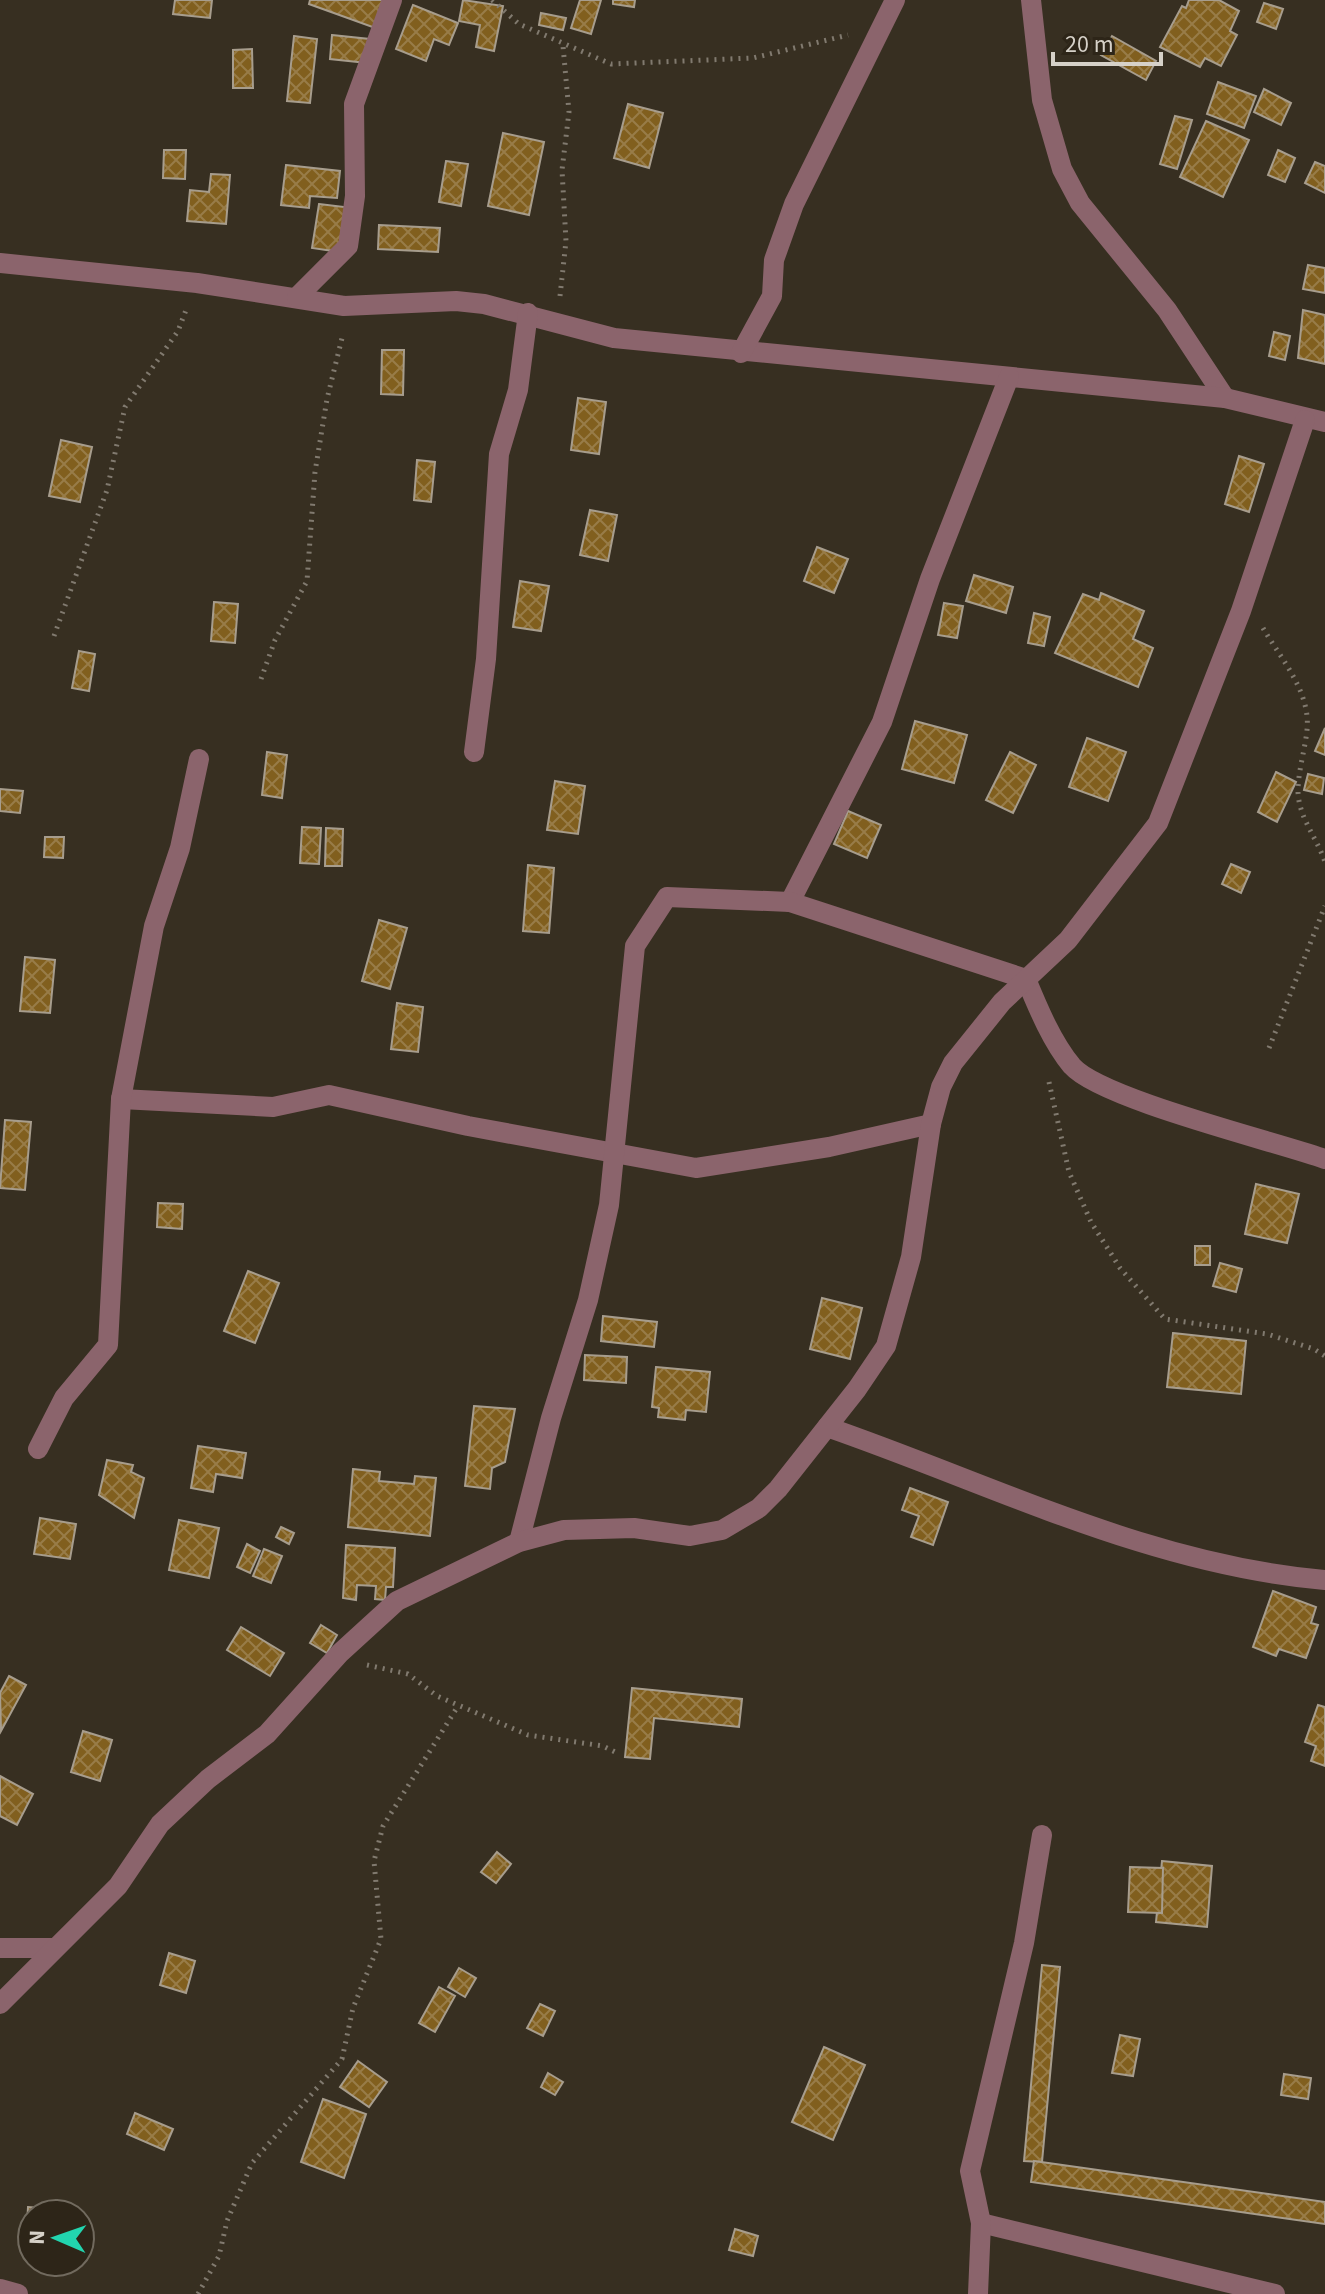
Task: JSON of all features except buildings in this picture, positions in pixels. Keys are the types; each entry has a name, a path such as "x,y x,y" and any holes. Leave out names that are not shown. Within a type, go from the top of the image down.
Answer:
{"street":[{"path":"297,297 348,246 355,196 354,104 392,0"},
{"path":"1031,0 1042,100 1062,169 1080,203 1167,310 1225,398"},
{"path":"741,353 772,296 774,260 794,204 892,6"},
{"path":"0,263 197,283 367,306 456,301 528,313 614,338 741,353 1225,398 1315,421 1158,823 1068,940 1002,1002 953,1063 941,1087 931,1124 911,1257 886,1346 827,1427 759,1508 722,1530 690,1536 595,1527 564,1530 519,1542 397,1601 340,1653 267,1734 208,1779 160,1824 118,1886 0,2004"},
{"path":"474,752 486,659 499,454 518,390 528,313"},
{"path":"790,902 882,722 930,579 1009,377"},
{"path":"38,1449 64,1398 108,1345 121,1099 154,926 180,848 199,759"},
{"path":"519,1542 551,1418 588,1300 609,1205 635,946 667,897 790,902 1026,979"},
{"path":"1026,979 1038,1010 1073,1068 1123,1096 1325,1159"},
{"path":"121,1099 273,1107 329,1095 696,1168 829,1147 931,1124"},
{"path":"827,1427 1064,1518 1168,1552 1276,1576 1325,1580"},
{"path":"978,2294 981,2223 970,2171 1024,1943 1042,1835"},
{"path":"0,1948 54,1948"},
{"path":"981,2223 1275,2294"},
{"path":"0,2289 18,2294"}],"path":[{"path":"492,0 519,24 563,46 611,64 753,58 858,33 892,6"},
{"path":"558,324 566,241 562,170 569,112 563,46"},
{"path":"54,636 107,490 125,407 178,331 197,283"},
{"path":"261,679 275,640 307,581 315,472 344,324 318,301"},
{"path":"1246,596 1294,678 1305,706 1308,729 1298,792 1302,815 1325,862"},
{"path":"1269,1048 1325,906"},
{"path":"1048,1073 1069,1172 1091,1222 1120,1268 1165,1319 1267,1334 1314,1349 1325,1356"},
{"path":"340,1653 380,1670 408,1674 437,1696 528,1735 603,1746 619,1754"},
{"path":"198,2294 219,2256 232,2207 252,2163 342,2059 353,2008 381,1939 374,1861 383,1826 458,1706"}]}
